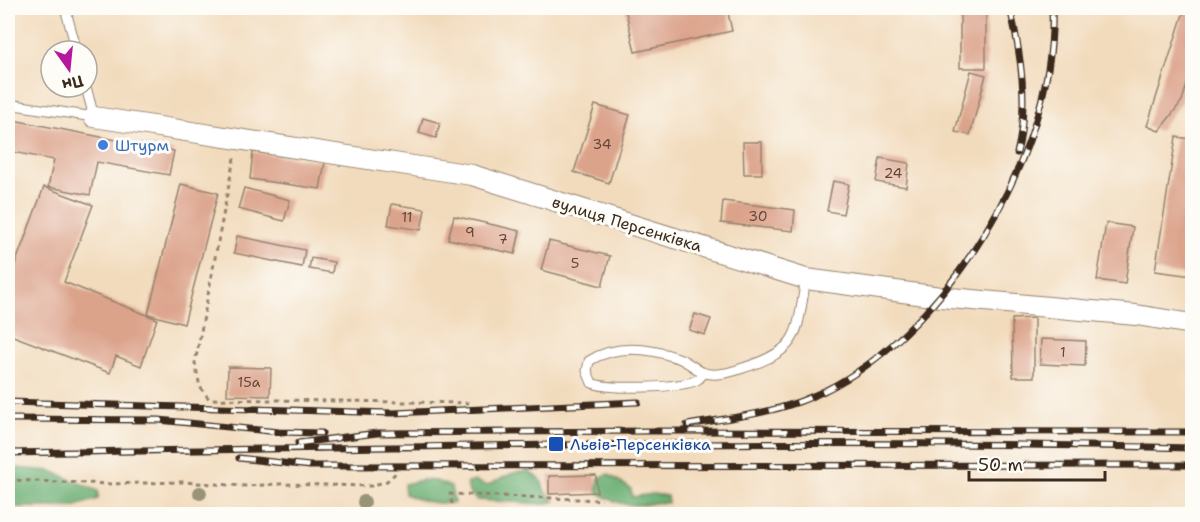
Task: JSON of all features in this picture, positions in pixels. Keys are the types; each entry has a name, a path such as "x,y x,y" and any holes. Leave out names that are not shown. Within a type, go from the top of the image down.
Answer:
{"street":[{"name":"вулиця Персенківка","path":"94,117 472,175 806,279 940,297 1136,315 1192,324"}],"lane":[{"path":"65,8 73,39"},
{"path":"8,104 94,117 89,99"},
{"path":"704,373 696,380 672,385 608,388 592,384 587,371 589,362 600,354 615,350 630,349 678,358 704,373 728,373 779,354 792,340 797,327 806,279"}],"path":[{"path":"238,139 195,363 200,387 209,399 469,403"},
{"path":"8,480 111,484 182,482 246,486 279,484 371,486 387,481 399,470"},
{"path":"452,504 450,494 602,500"}],"green space":[{"path":"8,469 51,471 98,491 98,499 73,507 8,507"},
{"path":"528,471 541,480 545,492 555,501 545,504 477,500 469,492 467,483 476,481 486,486 513,473"},
{"path":"608,474 631,489 632,497 653,494 667,496 668,503 633,505 606,498 597,492 599,478"},
{"path":"423,480 436,481 451,487 454,503 429,502 405,494 404,484"}],"building":[{"path":"625,8 727,8 732,31 635,52"},
{"path":"960,8 986,8 986,68 960,68"},
{"path":"1185,8 1192,8 1192,68 1182,101 1159,131 1147,126"},
{"path":"971,71 986,75 970,135 955,132"},
{"path":"595,105 630,115 609,183 574,172"},
{"path":"423,118 440,123 436,138 419,133"},
{"path":"8,119 174,151 169,175 97,162 90,195 48,187 54,160 8,151"},
{"path":"1176,137 1192,139 1192,276 1155,271"},
{"path":"743,142 762,142 762,174 744,174"},
{"path":"253,152 325,162 320,189 250,179"},
{"path":"880,158 909,163 906,187 876,182"},
{"path":"833,181 849,184 843,214 827,211"},
{"path":"181,184 218,193 184,324 148,314"},
{"path":"44,187 93,205 64,282 157,319 141,366 116,356 110,373 8,334 8,283"},
{"path":"244,188 290,200 284,221 238,209"},
{"path":"723,201 795,210 793,231 721,223"},
{"path":"392,204 425,209 421,230 388,225"},
{"path":"454,216 520,231 515,254 448,239"},
{"path":"1106,223 1133,227 1125,284 1097,280"},
{"path":"237,236 305,250 302,267 234,253"},
{"path":"549,241 610,256 602,286 541,270"},
{"path":"311,258 334,262 332,273 309,269"},
{"path":"695,314 711,319 705,335 689,330"},
{"path":"1034,318 1034,377 1013,377 1012,319"},
{"path":"1041,339 1086,341 1085,366 1040,364"},
{"path":"228,367 271,368 270,396 227,395"},
{"path":"596,475 597,492 549,494 549,476"}],"railway":[{"path":"1010,8 1017,43 1023,99 1023,117 1017,153"},
{"path":"687,425 734,418 796,403 811,397 860,370 906,333 947,287 984,235 1013,179 1036,121 1049,63 1052,8"},
{"path":"8,402 393,413 638,402"},
{"path":"8,419 159,420 279,432 322,433"},
{"path":"298,443 377,433 1192,432"},
{"path":"8,453 748,444 1192,448"},
{"path":"239,458 310,466 1192,465"}],"place":[{"name":"Штурм","path":"103,145"},
{"name":"Львів-Персенківка","path":"556,444"}]}
